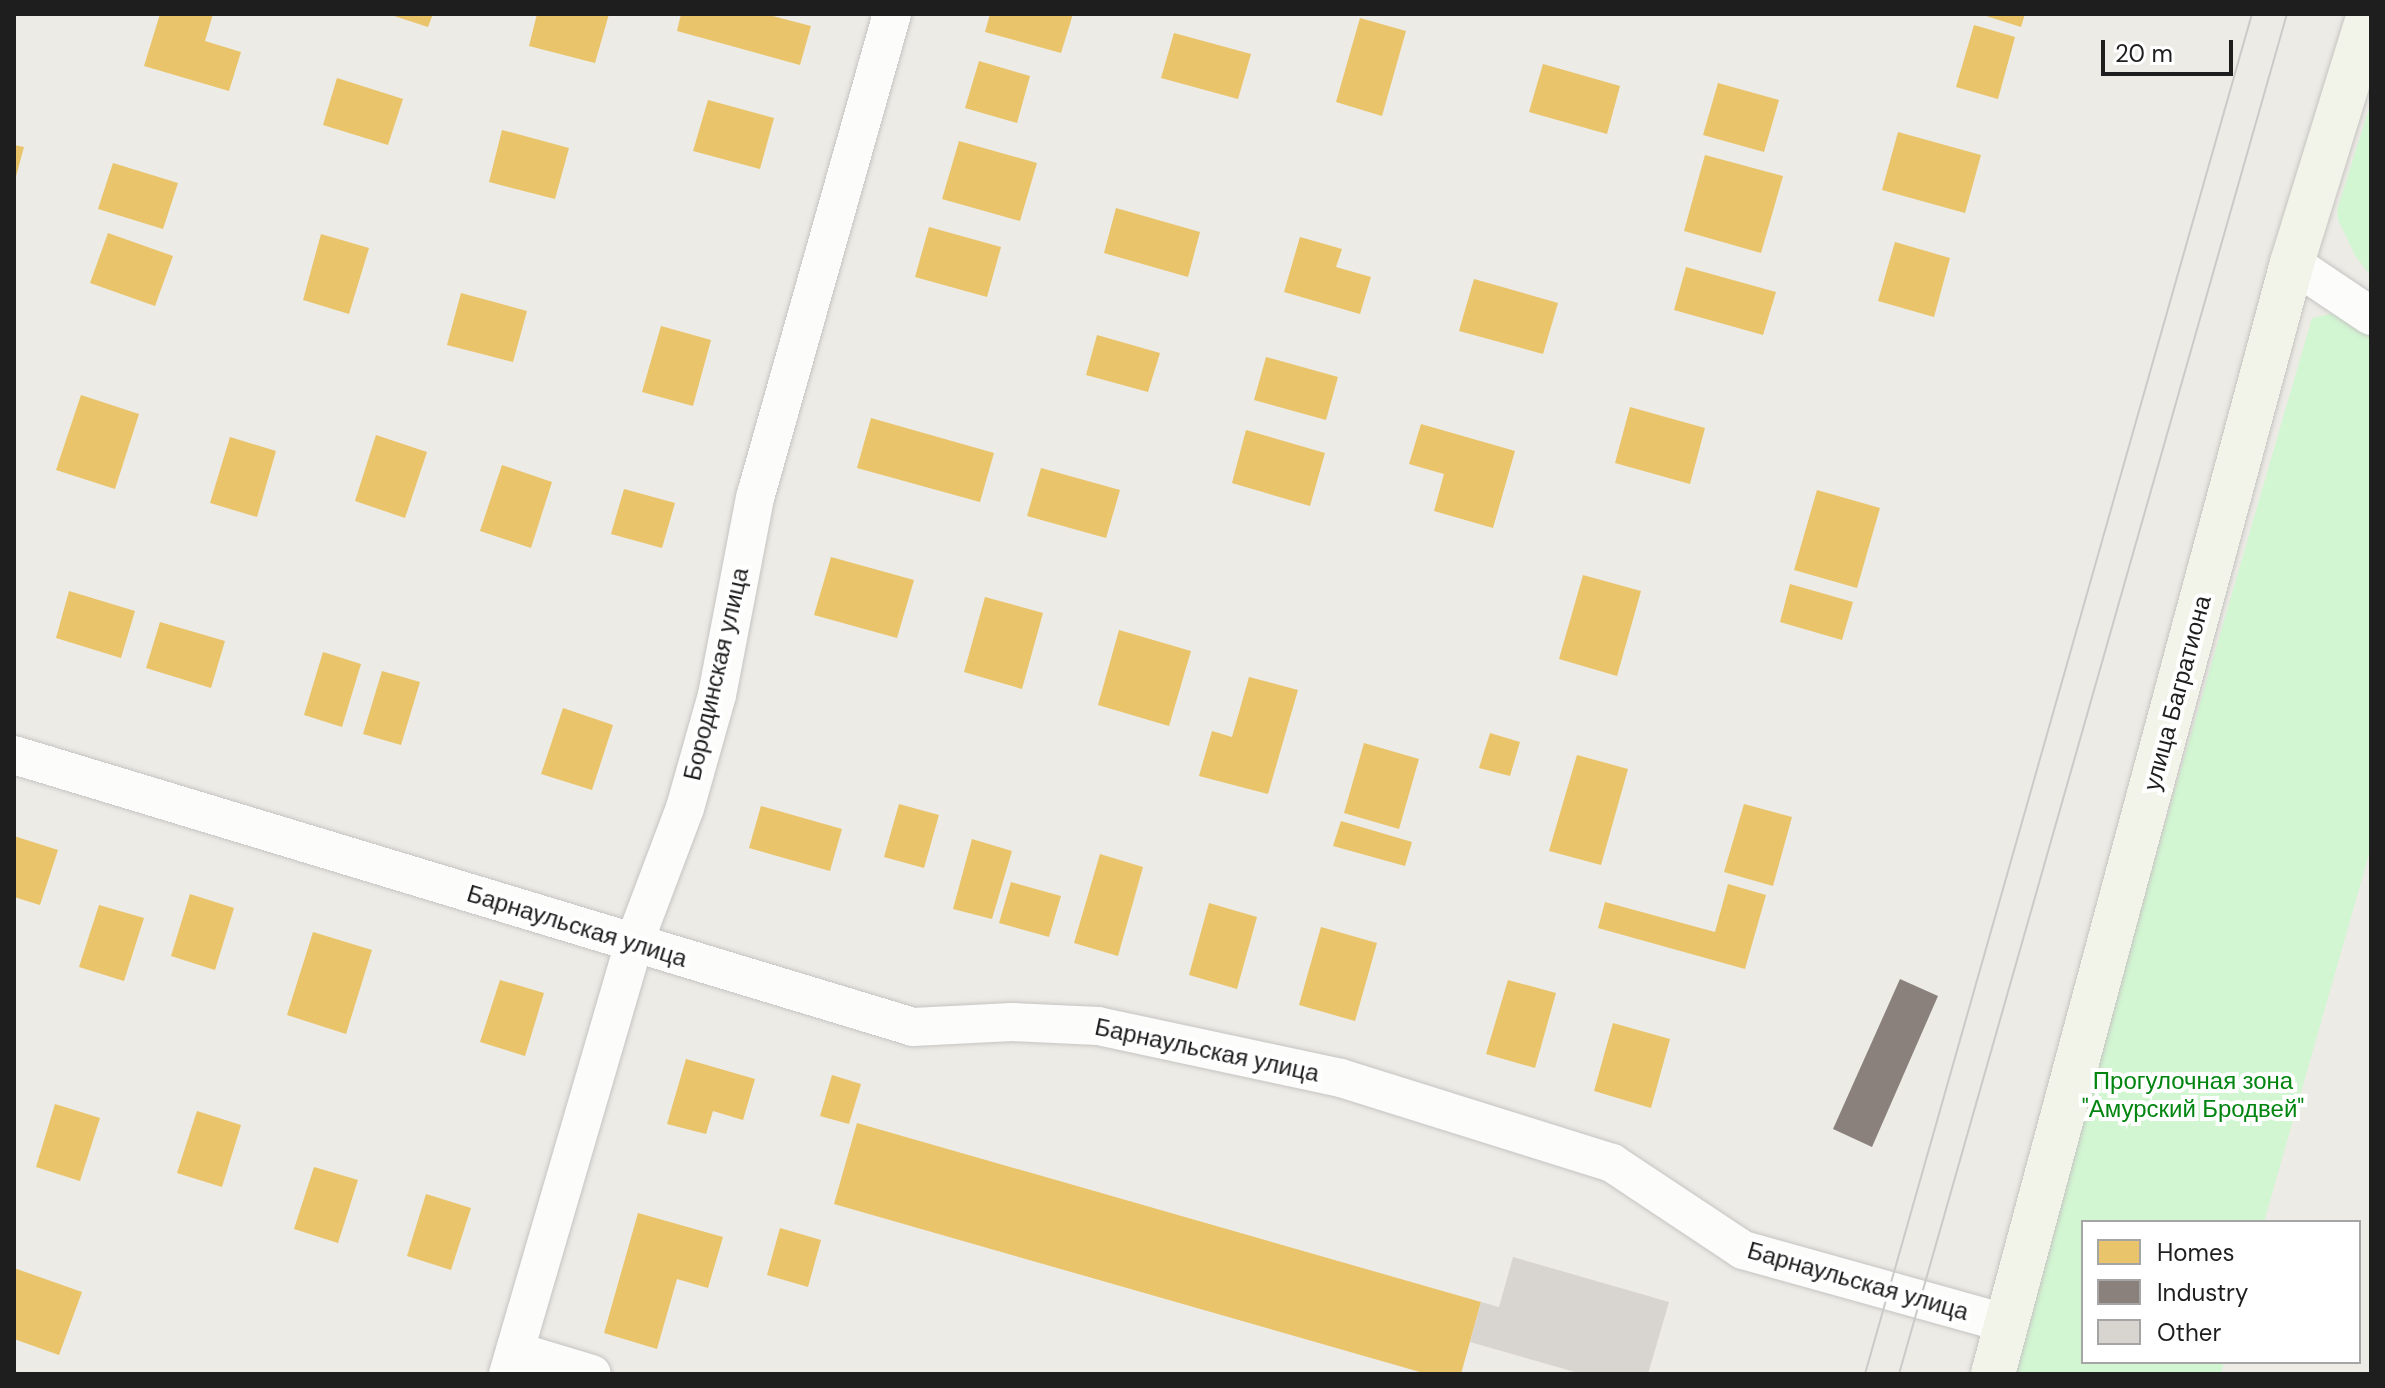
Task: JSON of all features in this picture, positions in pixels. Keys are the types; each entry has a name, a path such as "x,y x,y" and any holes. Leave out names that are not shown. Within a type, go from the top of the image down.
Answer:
{"street":[{"name":"Бородинская улица","path":"512,1362 634,943 685,808 717,695 755,498 892,14"},
{"name":"улица Багратиона","path":"1993,1374 2292,263 2369,14"},
{"path":"2292,263 2371,316"},
{"name":"Барнаульская улица","path":"14,755 913,1027 1012,1022 1098,1026 1341,1078 1612,1163 1743,1250 2008,1324"},
{"path":"512,1362 592,1374"}],"green space":[{"path":"2371,102 2371,276 2356,257 2338,220 2337,210"},
{"name":"Прогулочная зона \"Амурский Бродвей\"","path":"2334,313 2371,338 2371,847 2265,1220 2081,1220 2081,1364 2224,1364 2221,1374 2005,1374 2312,318"}],"building: Homes":[{"path":"160,14 213,14 205,41 241,52 229,91 144,66"},
{"path":"388,14 433,14 428,27"},
{"path":"537,14 609,14 595,63 529,46"},
{"path":"681,14 765,14 811,26 800,65 677,31"},
{"path":"990,14 1073,14 1061,53 985,32"},
{"path":"1980,14 2025,14 2021,27"},
{"path":"1360,18 1406,31 1382,116 1336,102"},
{"path":"1974,25 2015,37 1998,99 1956,87"},
{"path":"1174,33 1251,54 1238,99 1161,78"},
{"path":"979,61 1030,76 1017,123 965,108"},
{"path":"1543,64 1620,86 1607,134 1529,112"},
{"path":"337,78 403,99 388,145 323,125"},
{"path":"1718,83 1779,100 1764,152 1703,135"},
{"path":"708,100 774,118 760,169 693,151"},
{"path":"502,130 569,148 555,199 489,182"},
{"path":"1898,132 1981,155 1965,213 1882,190"},
{"path":"959,141 1037,163 1020,221 942,199"},
{"path":"14,145 24,147 15,180 14,179"},
{"path":"1705,155 1783,176 1761,253 1684,231"},
{"path":"113,163 178,183 163,229 98,209"},
{"path":"1116,208 1200,232 1188,277 1104,253"},
{"path":"929,227 1001,247 987,297 915,277"},
{"path":"108,233 173,256 155,306 90,283"},
{"path":"321,234 369,248 349,314 303,300"},
{"path":"1300,237 1342,249 1336,267 1371,277 1360,314 1284,292"},
{"path":"1895,242 1950,258 1934,317 1878,301"},
{"path":"1686,267 1776,292 1763,335 1674,310"},
{"path":"1474,279 1558,303 1543,354 1459,331"},
{"path":"461,293 527,311 513,362 447,345"},
{"path":"661,326 711,340 693,406 642,392"},
{"path":"1097,335 1160,353 1148,392 1086,375"},
{"path":"1266,357 1338,377 1326,420 1254,400"},
{"path":"81,395 139,414 115,489 56,470"},
{"path":"1630,407 1705,428 1690,484 1615,463"},
{"path":"871,418 994,453 980,502 857,468"},
{"path":"1421,424 1515,451 1493,528 1434,511 1444,474 1409,464"},
{"path":"1246,430 1325,453 1310,506 1232,483"},
{"path":"376,435 427,452 405,518 355,501"},
{"path":"230,437 276,451 257,517 210,503"},
{"path":"502,465 552,482 531,548 480,531"},
{"path":"1041,468 1120,490 1106,538 1027,516"},
{"path":"624,489 675,503 662,548 611,534"},
{"path":"1817,490 1880,508 1857,588 1794,570"},
{"path":"831,557 914,580 897,638 814,615"},
{"path":"1583,575 1641,591 1617,676 1559,659"},
{"path":"1790,584 1853,602 1842,640 1780,622"},
{"path":"69,591 135,611 121,658 56,638"},
{"path":"985,597 1043,613 1022,689 964,672"},
{"path":"160,622 225,641 211,688 146,668"},
{"path":"1119,630 1191,651 1169,726 1098,705"},
{"path":"323,652 361,664 342,727 304,715"},
{"path":"382,671 420,682 401,745 363,734"},
{"path":"1249,677 1298,690 1268,794 1199,776 1212,731 1232,737"},
{"path":"563,708 613,725 592,790 541,774"},
{"path":"1490,733 1520,742 1510,776 1479,768"},
{"path":"1364,743 1419,759 1399,829 1344,813"},
{"path":"1577,755 1628,769 1601,865 1549,851"},
{"path":"899,804 939,815 924,868 884,857"},
{"path":"1744,804 1792,817 1773,886 1724,872"},
{"path":"761,806 842,829 830,871 749,848"},
{"path":"1341,821 1412,842 1405,866 1333,846"},
{"path":"14,836 58,850 40,905 14,897"},
{"path":"972,839 1012,851 992,919 953,909"},
{"path":"1100,854 1143,867 1118,956 1074,943"},
{"path":"1011,882 1061,896 1049,937 999,923"},
{"path":"1728,884 1766,895 1745,969 1598,928 1605,902 1715,932"},
{"path":"190,894 234,908 215,970 171,956"},
{"path":"1209,903 1257,917 1237,989 1189,975"},
{"path":"99,905 144,918 124,981 79,967"},
{"path":"1321,927 1377,943 1355,1021 1299,1005"},
{"path":"313,932 372,950 346,1034 287,1015"},
{"path":"500,980 544,993 525,1056 480,1042"},
{"path":"1508,980 1556,993 1535,1068 1486,1054"},
{"path":"1613,1023 1670,1039 1651,1108 1594,1091"},
{"path":"686,1059 755,1079 743,1120 713,1111 706,1134 667,1124"},
{"path":"832,1075 861,1084 849,1124 820,1116"},
{"path":"55,1104 100,1118 80,1181 36,1167"},
{"path":"197,1111 241,1125 222,1187 177,1173"},
{"path":"857,1123 1481,1302 1461,1374 1427,1374 834,1204"},
{"path":"314,1167 358,1180 338,1243 294,1229"},
{"path":"426,1194 471,1208 451,1270 407,1256"},
{"path":"638,1213 723,1237 708,1288 677,1279 657,1349 604,1333"},
{"path":"780,1228 821,1240 808,1287 767,1275"},
{"path":"14,1268 82,1292 59,1355 14,1339"}],"building: Industry":[{"path":"1900,979 1938,996 1872,1147 1833,1129"}],"building: Other":[{"path":"1513,1257 1669,1302 1648,1374 1582,1374 1470,1342 1481,1302 1499,1307"}],"tram line":[{"path":"1865,1374 2252,14"},
{"path":"1899,1374 2287,14"}]}
